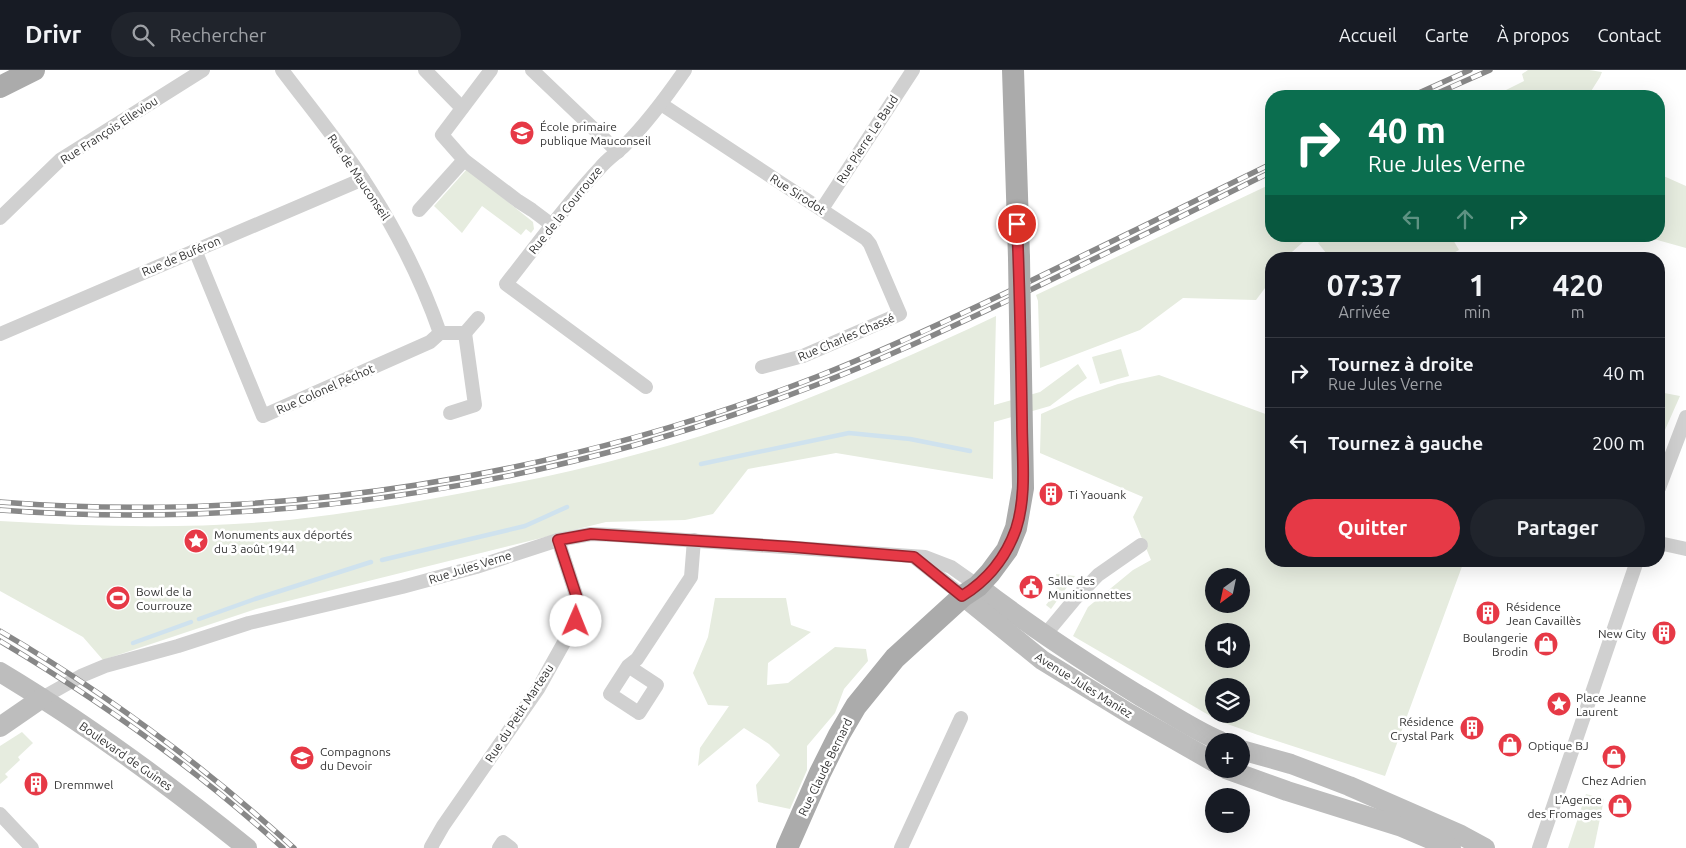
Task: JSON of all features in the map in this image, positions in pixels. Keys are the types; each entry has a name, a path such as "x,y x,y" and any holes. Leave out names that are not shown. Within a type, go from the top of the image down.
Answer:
{"main road":[{"path":"0,87 34,70"},
{"name":"Rue Claude Bernard","path":"787,848 838,736 856,706 895,658 970,591 999,561 1007,550 1016,528 1023,488 1013,70"},
{"name":"Avenue Jules Maniez","path":"970,591 1205,734"},
{"name":"Avenue Jules Maniez","path":"970,591 1042,660 1205,757"},
{"name":"Boulevard de Guines","path":"0,672 134,759 247,848"},
{"path":"0,727 42,698"},
{"path":"1250,753 1291,764 1349,786 1461,835 1486,848"},
{"path":"1250,778 1402,827 1451,848"}],"street":[{"name":"Rue François Elleviou","path":"0,218 60,160 203,70"},
{"name":"Rue de Mauconseil","path":"282,70 363,179 397,235 440,334"},
{"path":"425,70 462,108"},
{"path":"491,70 442,135 464,160 552,225"},
{"name":"Rue de la Courrouze","path":"646,387 506,284 601,166 618,152 661,104 685,70"},
{"name":"Rue Pierre Le Baud","path":"822,209 914,70"},
{"path":"537,71 618,152"},
{"name":"Rue Sirodot","path":"661,104 861,235 870,244 900,314"},
{"path":"419,210 464,160"},
{"name":"Rue de Buféron","path":"0,334 363,179"},
{"name":"Rue Colonel Péchot","path":"194,250 263,416 430,342 440,334"},
{"name":"Rue Charles Chassé","path":"762,368 803,356 900,314"},
{"path":"440,334 465,333 478,318"},
{"path":"450,413 475,405 465,333"},
{"path":"1665,472 1686,417"},
{"name":"Rue Jules Verne","path":"42,698 81,676 105,666 178,646 249,623 402,587 476,567 558,540 599,534 925,557 951,567 970,591"},
{"name":"Rue du Petit Marteau","path":"431,848 538,688 576,621 579,604 558,540"},
{"path":"628,666 637,659 691,577 694,540"},
{"path":"1665,544 1686,549"},
{"path":"1044,636 1098,575 1141,545"},
{"path":"1539,848 1635,567"},
{"path":"901,848 961,718"},
{"path":"0,814 32,848"},
{"path":"499,848 503,842 511,848"}],"shaded area":[{"path":"1528,70 1589,70 1602,72 1592,90 1506,90 1524,81 1522,74"},
{"path":"467,169 533,222 534,229 531,233 526,229 521,235 482,206 462,233 434,206"},
{"path":"1665,177 1686,186 1686,248 1664,242"},
{"path":"1265,187 1265,242 1303,242 1292,252 1265,252 1265,288 1256,300 1183,298 1140,330 1040,368 1038,301 1036,295"},
{"path":"1454,242 1459,250 1455,252 1325,252 1318,243"},
{"path":"996,316 994,405 1040,392 1078,364 1087,378 1050,406 994,422 993,479 836,453 748,469 713,514 685,520 606,522 256,609 103,660 83,637 0,591 0,521 72,525 145,526 253,523 368,509 534,479 605,463 675,444 744,422 888,365"},
{"path":"1121,349 1129,376 1100,384 1092,357"},
{"path":"1159,375 1265,414 1265,567 1462,567 1385,776 1225,723 1250,723 1250,678 1205,678 1205,713 1073,636 1088,607 1133,570 1151,560 1133,517 1143,497 1040,453 1041,414 1077,398 1118,384"},
{"path":"1665,393 1680,396 1665,430"},
{"path":"1056,574 1075,576 1051,609 1046,605 1056,591"},
{"path":"715,598 786,598 791,625 811,632 768,663 767,685 788,683 835,647 866,649 868,661 844,689 835,713 807,746 807,770 790,809 758,802 756,785 780,755 769,744 744,728 698,766 700,748 729,706 708,705 693,673 708,637"},
{"path":"22,732 33,743 18,757 20,760 5,774 8,777 0,784 0,746"},
{"path":"1586,794 1604,799 1594,848 1568,848"}],"waterway":[{"path":"701,464 849,433 910,439 970,451"},
{"path":"382,560 525,526 567,507"},
{"path":"199,619 371,562"},
{"path":"133,643 191,622"}],"railway":[{"path":"1425,90 1470,70"},
{"path":"1445,90 1490,70"},
{"path":"0,502 104,507 208,506 311,498 415,485 517,466 618,442 718,412 816,377 867,356 993,299 1265,167"},
{"path":"0,510 104,515 208,513 312,506 415,493 517,474 618,450 718,420 869,364 1024,293 1265,175"},
{"path":"0,631 116,705 153,732 225,788 294,848"},
{"path":"0,641 75,688 147,737 216,791 283,848"}],"place":[{"name":"École primaire publique Mauconseil","path":"522,133"},
{"name":"Ti Yaouank","path":"1051,494"},
{"name":"Monuments aux déportés du 3 août 1944","path":"196,541"},
{"name":"Salle des Munitionnettes","path":"1031,587"},
{"name":"Bowl de la Courrouze","path":"118,598"},
{"name":"Résidence Jean Cavaillès","path":"1488,613"},
{"name":"New City","path":"1664,633"},
{"name":"Boulangerie Brodin","path":"1546,644"},
{"name":"Place Jeanne Laurent","path":"1559,704"},
{"name":"Résidence Crystal Park","path":"1472,728"},
{"name":"Optique BJ","path":"1510,745"},
{"name":"Chez Adrien","path":"1614,757"},
{"name":"Compagnons du Devoir","path":"302,758"},
{"name":"Dremmwel","path":"36,784"},
{"name":"L'Agence des Fromages","path":"1620,806"}],"route":[{"path":"576,621 579,604 558,540 591,534 914,557 962,596 978,586 1007,550 1016,528 1023,488 1017,224"}]}
